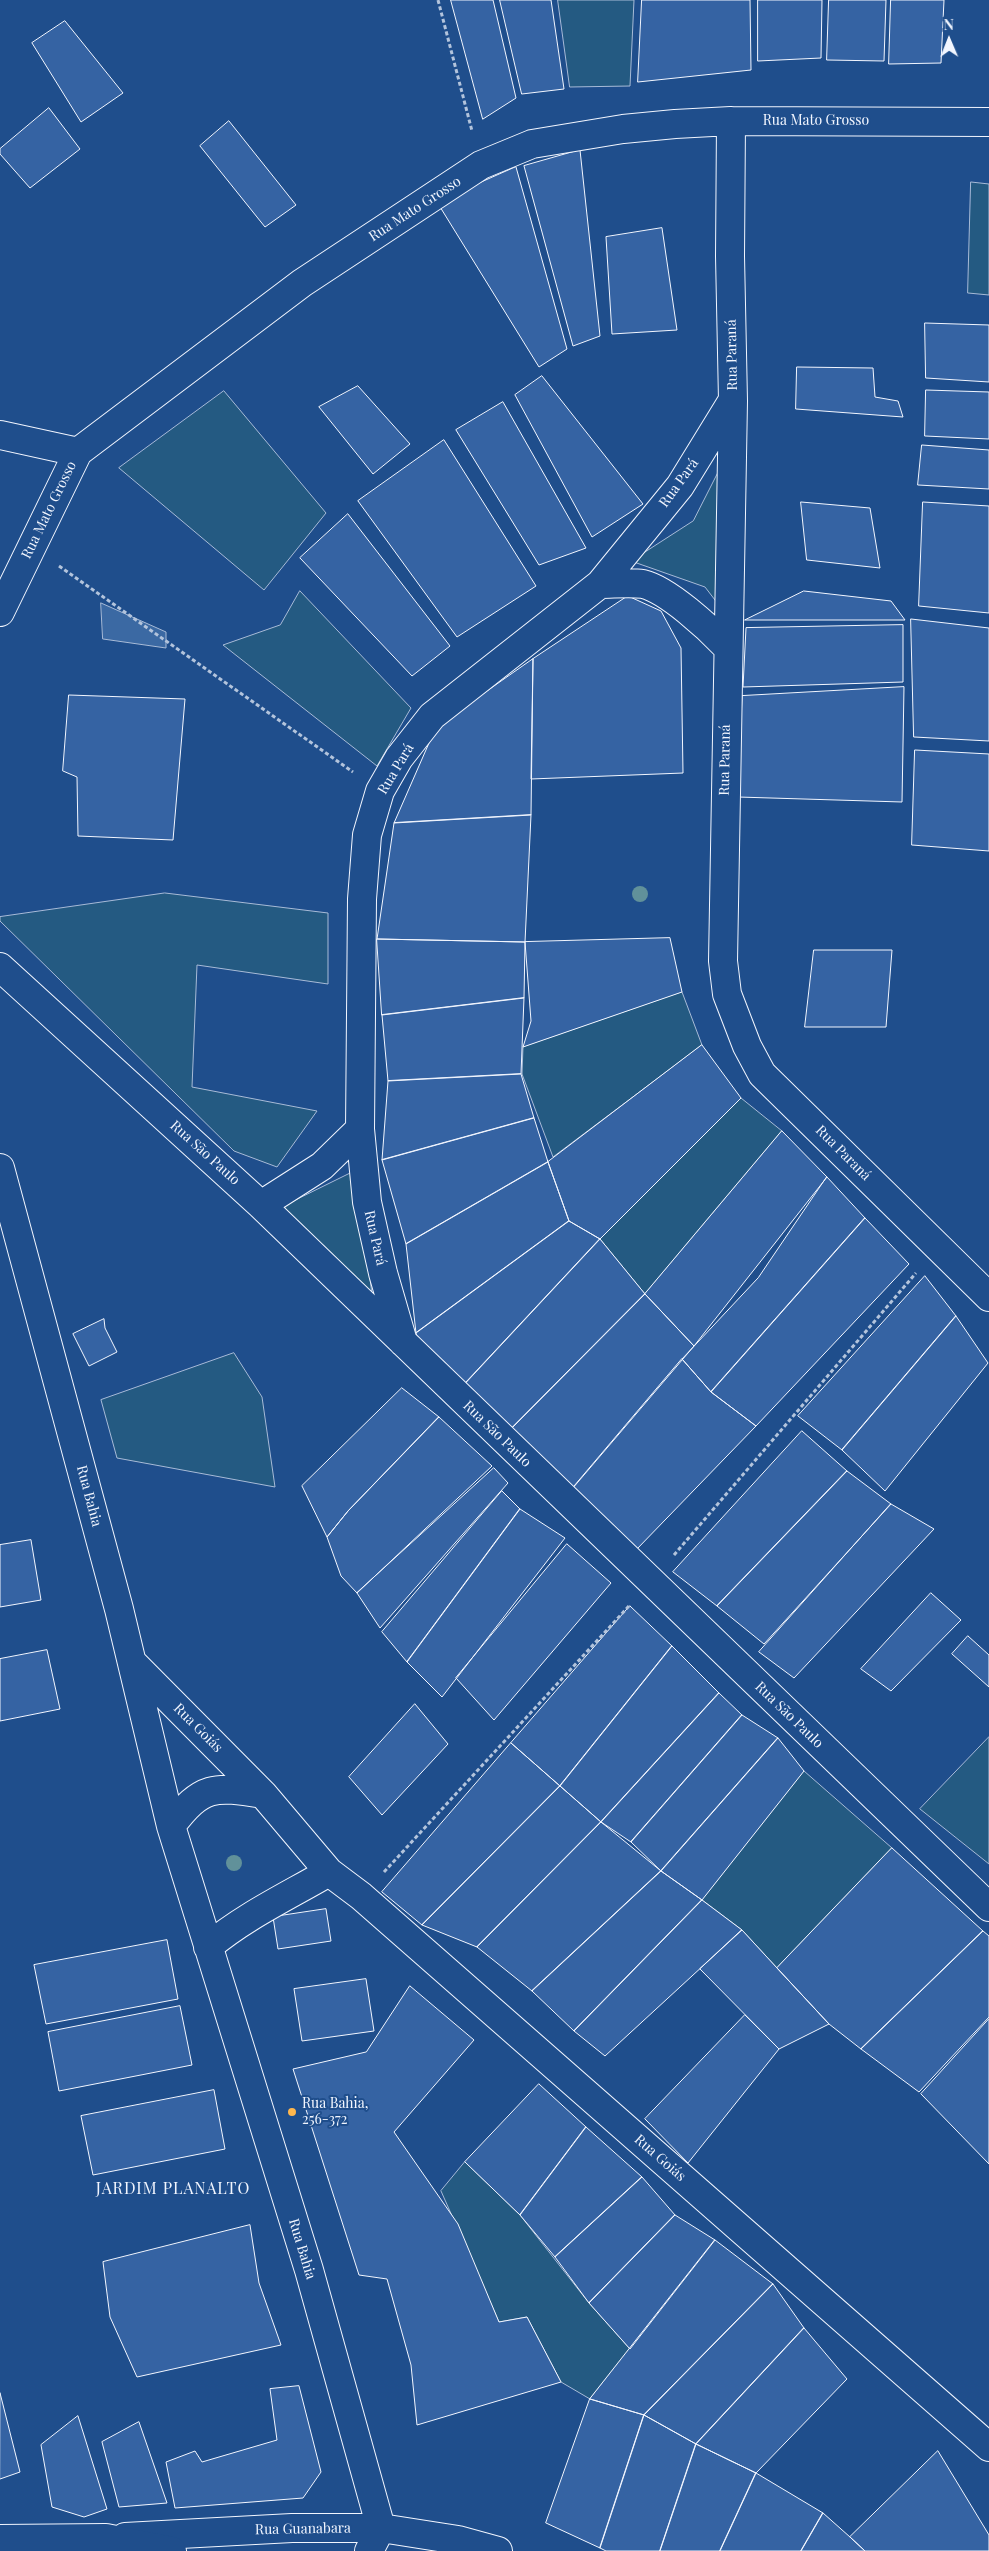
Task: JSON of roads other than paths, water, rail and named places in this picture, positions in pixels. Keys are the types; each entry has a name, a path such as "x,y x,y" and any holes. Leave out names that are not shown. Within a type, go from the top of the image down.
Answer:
{"street":[{"name":"Rua Mato Grosso","path":"0,612 78,452 302,283 481,165 532,144 623,129 731,121 989,122"},
{"name":"Rua Paraná","path":"731,121 730,256 733,401 727,647 723,961 727,994 747,1046 762,1074 989,1297"},
{"name":"Rua Pará","path":"403,1343 383,1273 367,1202 360,1130 362,899 367,835 380,791 399,758 432,716 600,584 680,486 733,401"},
{"path":"0,436 78,452"},
{"path":"600,584 643,584 666,596 693,616 711,630 727,647"},
{"name":"Rua São Paulo","path":"0,966 261,1205 989,1907"},
{"path":"261,1205 322,1166 360,1130"},
{"name":"Rua Bahia","path":"0,1168 132,1662 171,1826 309,2270 375,2540"},
{"name":"Rua Goiás","path":"132,1662 263,1794 329,1872 361,1896 989,2447"},
{"path":"171,1826 188,1804 204,1793 224,1789 263,1794"},
{"path":"208,1947 227,1931 254,1914 329,1872"},
{"name":"Rua Guanabara","path":"106,2538 292,2528 375,2540 458,2540 498,2551"},
{"path":"0,2539 106,2538 172,2551"}],"place":[{"name":"Rua Bahia, 256-372","path":"292,2112"}],"district":[{"name":"JARDIM PLANALTO","path":"173,2189"}]}
